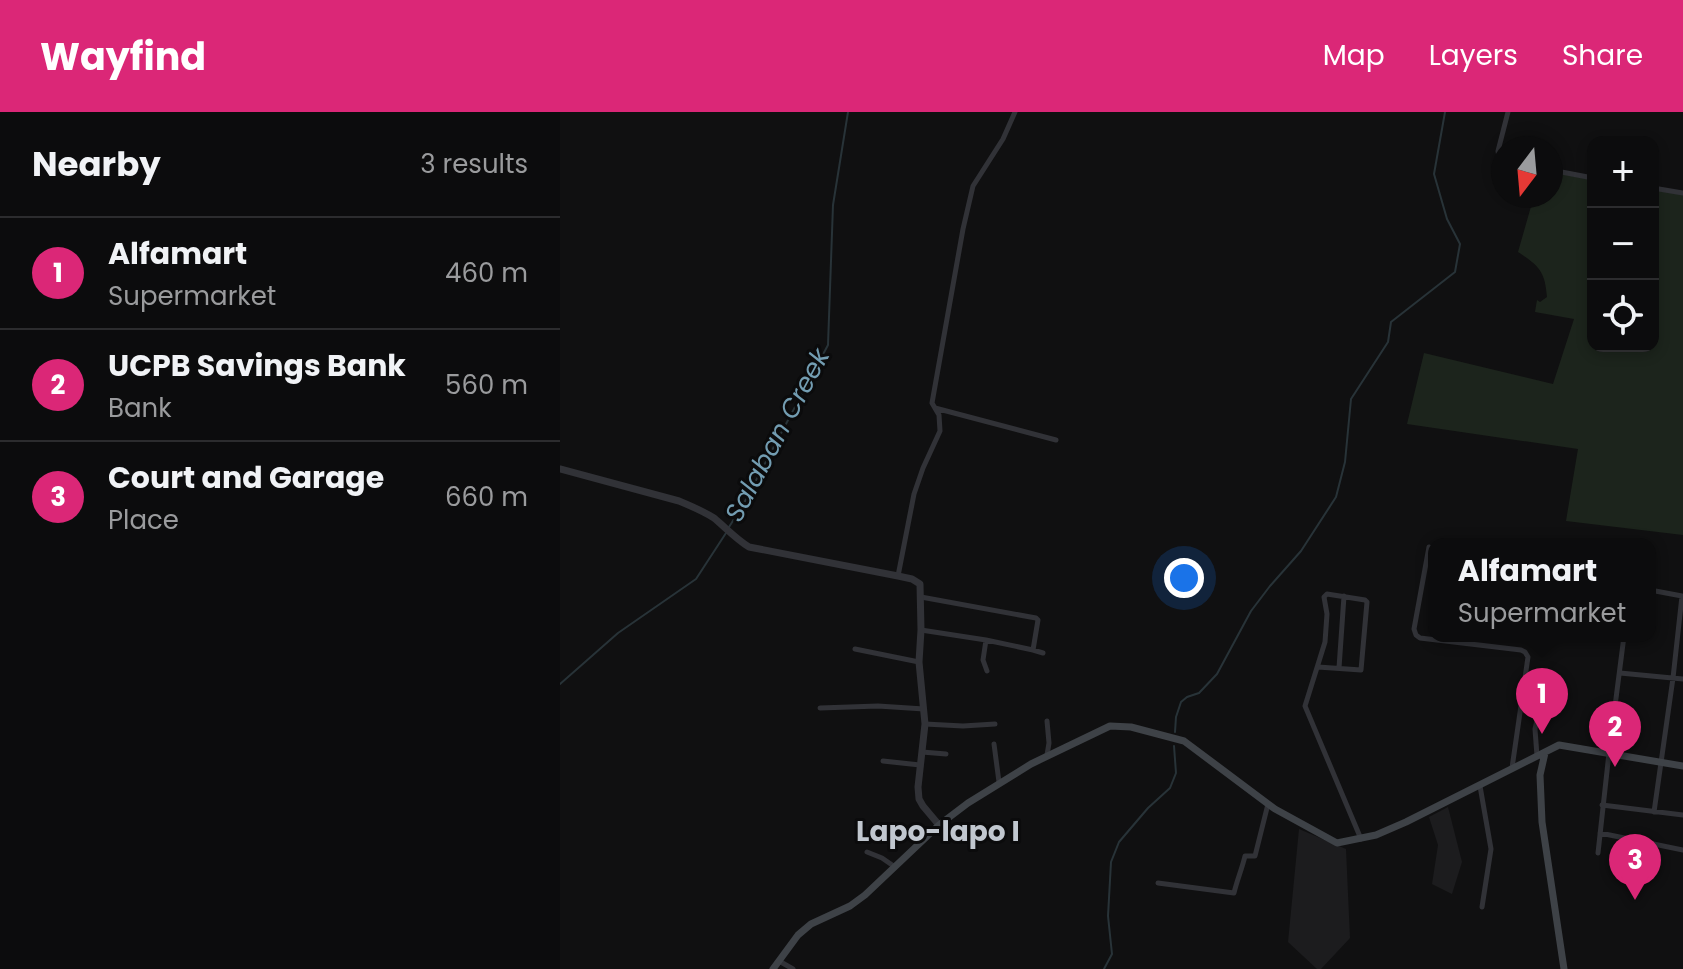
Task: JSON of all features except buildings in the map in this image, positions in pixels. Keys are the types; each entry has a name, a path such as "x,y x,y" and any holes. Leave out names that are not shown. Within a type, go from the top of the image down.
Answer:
{"main road":[{"path":"773,969 798,935 811,924 850,906 939,825 999,782 1110,726 1162,734 1184,741 1275,809 1331,841 1344,843 1376,835 1406,822 1559,745 1683,766"},
{"path":"1545,753 1540,775 1542,822 1564,969"}],"street":[{"path":"898,576 914,494 940,431 939,415 932,403 971,193 1015,112"},
{"path":"1502,136 1508,112"},
{"path":"1563,172 1587,177"},
{"path":"1659,189 1683,193"},
{"path":"934,408 1056,440"},
{"path":"560,469 679,501 713,517 749,547 898,576 920,584 919,662 925,724 918,787 919,799 939,825"},
{"path":"1428,552 1414,629 1420,638 1428,639"},
{"path":"1654,812 1683,596 1656,591"},
{"path":"1318,667 1362,668 1367,602 1327,594 1324,597 1327,614 1325,642 1305,706 1361,839"},
{"path":"1339,668 1344,596"},
{"path":"921,597 1036,618 1038,624 1033,650"},
{"path":"921,630 1043,653"},
{"path":"986,640 983,660 987,671"},
{"path":"1454,642 1521,650 1528,657 1512,768"},
{"path":"1598,853 1623,642"},
{"path":"855,649 919,662"},
{"path":"1620,673 1683,679"},
{"path":"1537,756 1535,729 1541,702"},
{"path":"820,708 878,706 925,709"},
{"path":"1047,721 1047,757"},
{"path":"925,724 995,724"},
{"path":"994,744 999,782"},
{"path":"922,752 946,754"},
{"path":"883,761 920,765"},
{"path":"1480,786 1491,849 1482,907"},
{"path":"1158,883 1234,893 1245,856 1255,856 1268,803"},
{"path":"1602,806 1683,815"},
{"path":"1600,833 1683,850"},
{"path":"867,852 896,867"},
{"path":"778,961 793,969"}],"shaded area":[{"path":"1563,174 1587,179 1587,352 1659,352 1659,191 1683,195 1683,535 1566,521 1578,449 1407,424 1424,353 1553,384 1574,319 1535,312 1537,300 1540,302 1547,297 1545,281 1536,266 1518,252 1531,208 1563,208"},
{"path":"1448,807 1462,862 1452,894 1432,884 1438,845 1429,817"},
{"path":"1299,829 1346,849 1350,938 1321,969 1317,969 1288,942"}],"waterway":[{"name":"Salaban Creek","path":"729,527 828,345 833,205 848,112"},
{"path":"1175,732 1181,702 1199,693 1217,674 1251,611 1301,551 1336,497 1345,462 1351,399 1388,342 1391,322 1455,272 1460,244 1447,219 1434,174 1445,112"},
{"name":"Salaban Creek","path":"560,684 618,633 696,579 726,533"},
{"path":"1104,969 1112,954 1108,916 1111,862 1119,842 1170,788 1176,773 1174,746"}],"place":[{"name":"Alfamart","path":"1542,734"},
{"name":"UCPB Savings Bank","path":"1615,767"},
{"name":"Court and Garage","path":"1635,900"}],"district":[{"name":"Lapo-lapo I","path":"938,831"}]}
